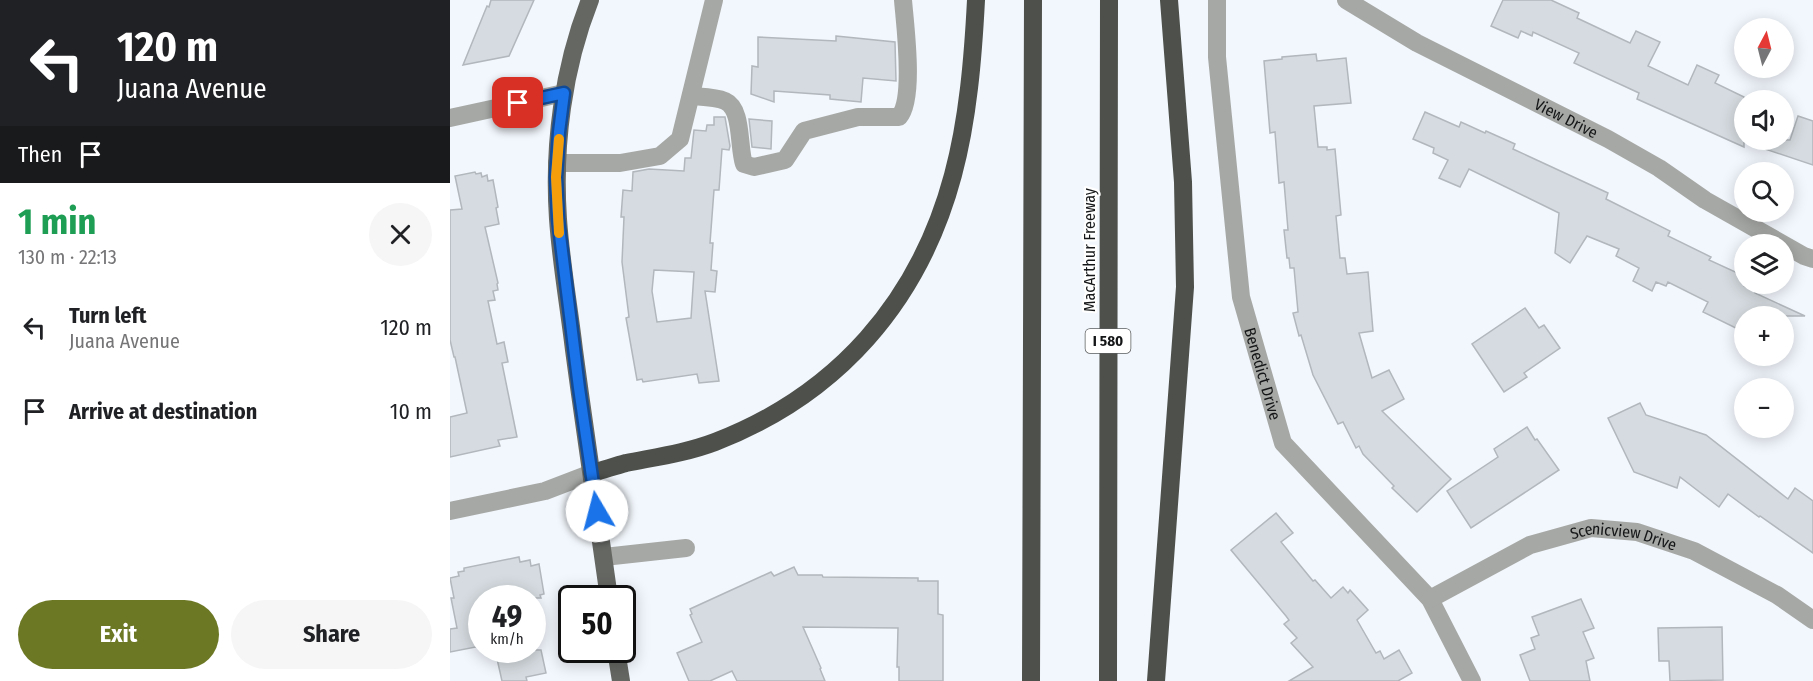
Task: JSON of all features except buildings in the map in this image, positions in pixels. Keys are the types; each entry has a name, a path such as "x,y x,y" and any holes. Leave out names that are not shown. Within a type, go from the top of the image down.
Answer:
{"highway":[{"path":"592,473 714,442 753,424 794,402 828,377 861,346 887,315 927,249 953,175 967,99 976,0"},
{"path":"1030,681 1033,0"},
{"name":"MacArthur Freeway","path":"1108,681 1109,0"},
{"path":"1156,681 1185,287 1183,182 1169,0"}],"main road":[{"path":"590,0 573,54 564,93 557,163 558,219 607,585"},
{"path":"618,663 621,681"}],"street":[{"path":"557,163 620,163 660,156 680,139 714,0"},
{"path":"691,96 724,101 733,107 738,118 740,153 744,164 754,167 785,160 804,131 858,117 898,117 904,111 908,74 903,0"},
{"name":"Benedict Drive","path":"1217,0 1217,57 1240,297 1283,443 1430,599 1472,681"},
{"name":"View Drive","path":"1346,0 1417,43 1608,139 1659,168 1705,200 1813,259"},
{"path":"450,118 564,93"},
{"path":"450,512 544,491 592,473"},
{"name":"Scenicview Drive","path":"1430,599 1530,545 1590,528 1637,532 1694,551 1777,594 1813,620"},
{"path":"604,557 686,548"}],"slow traffic":[{"path":"559,139 556,177 559,233"}],"route":[{"path":"518,103 564,93 556,177 558,219 597,511"}]}
